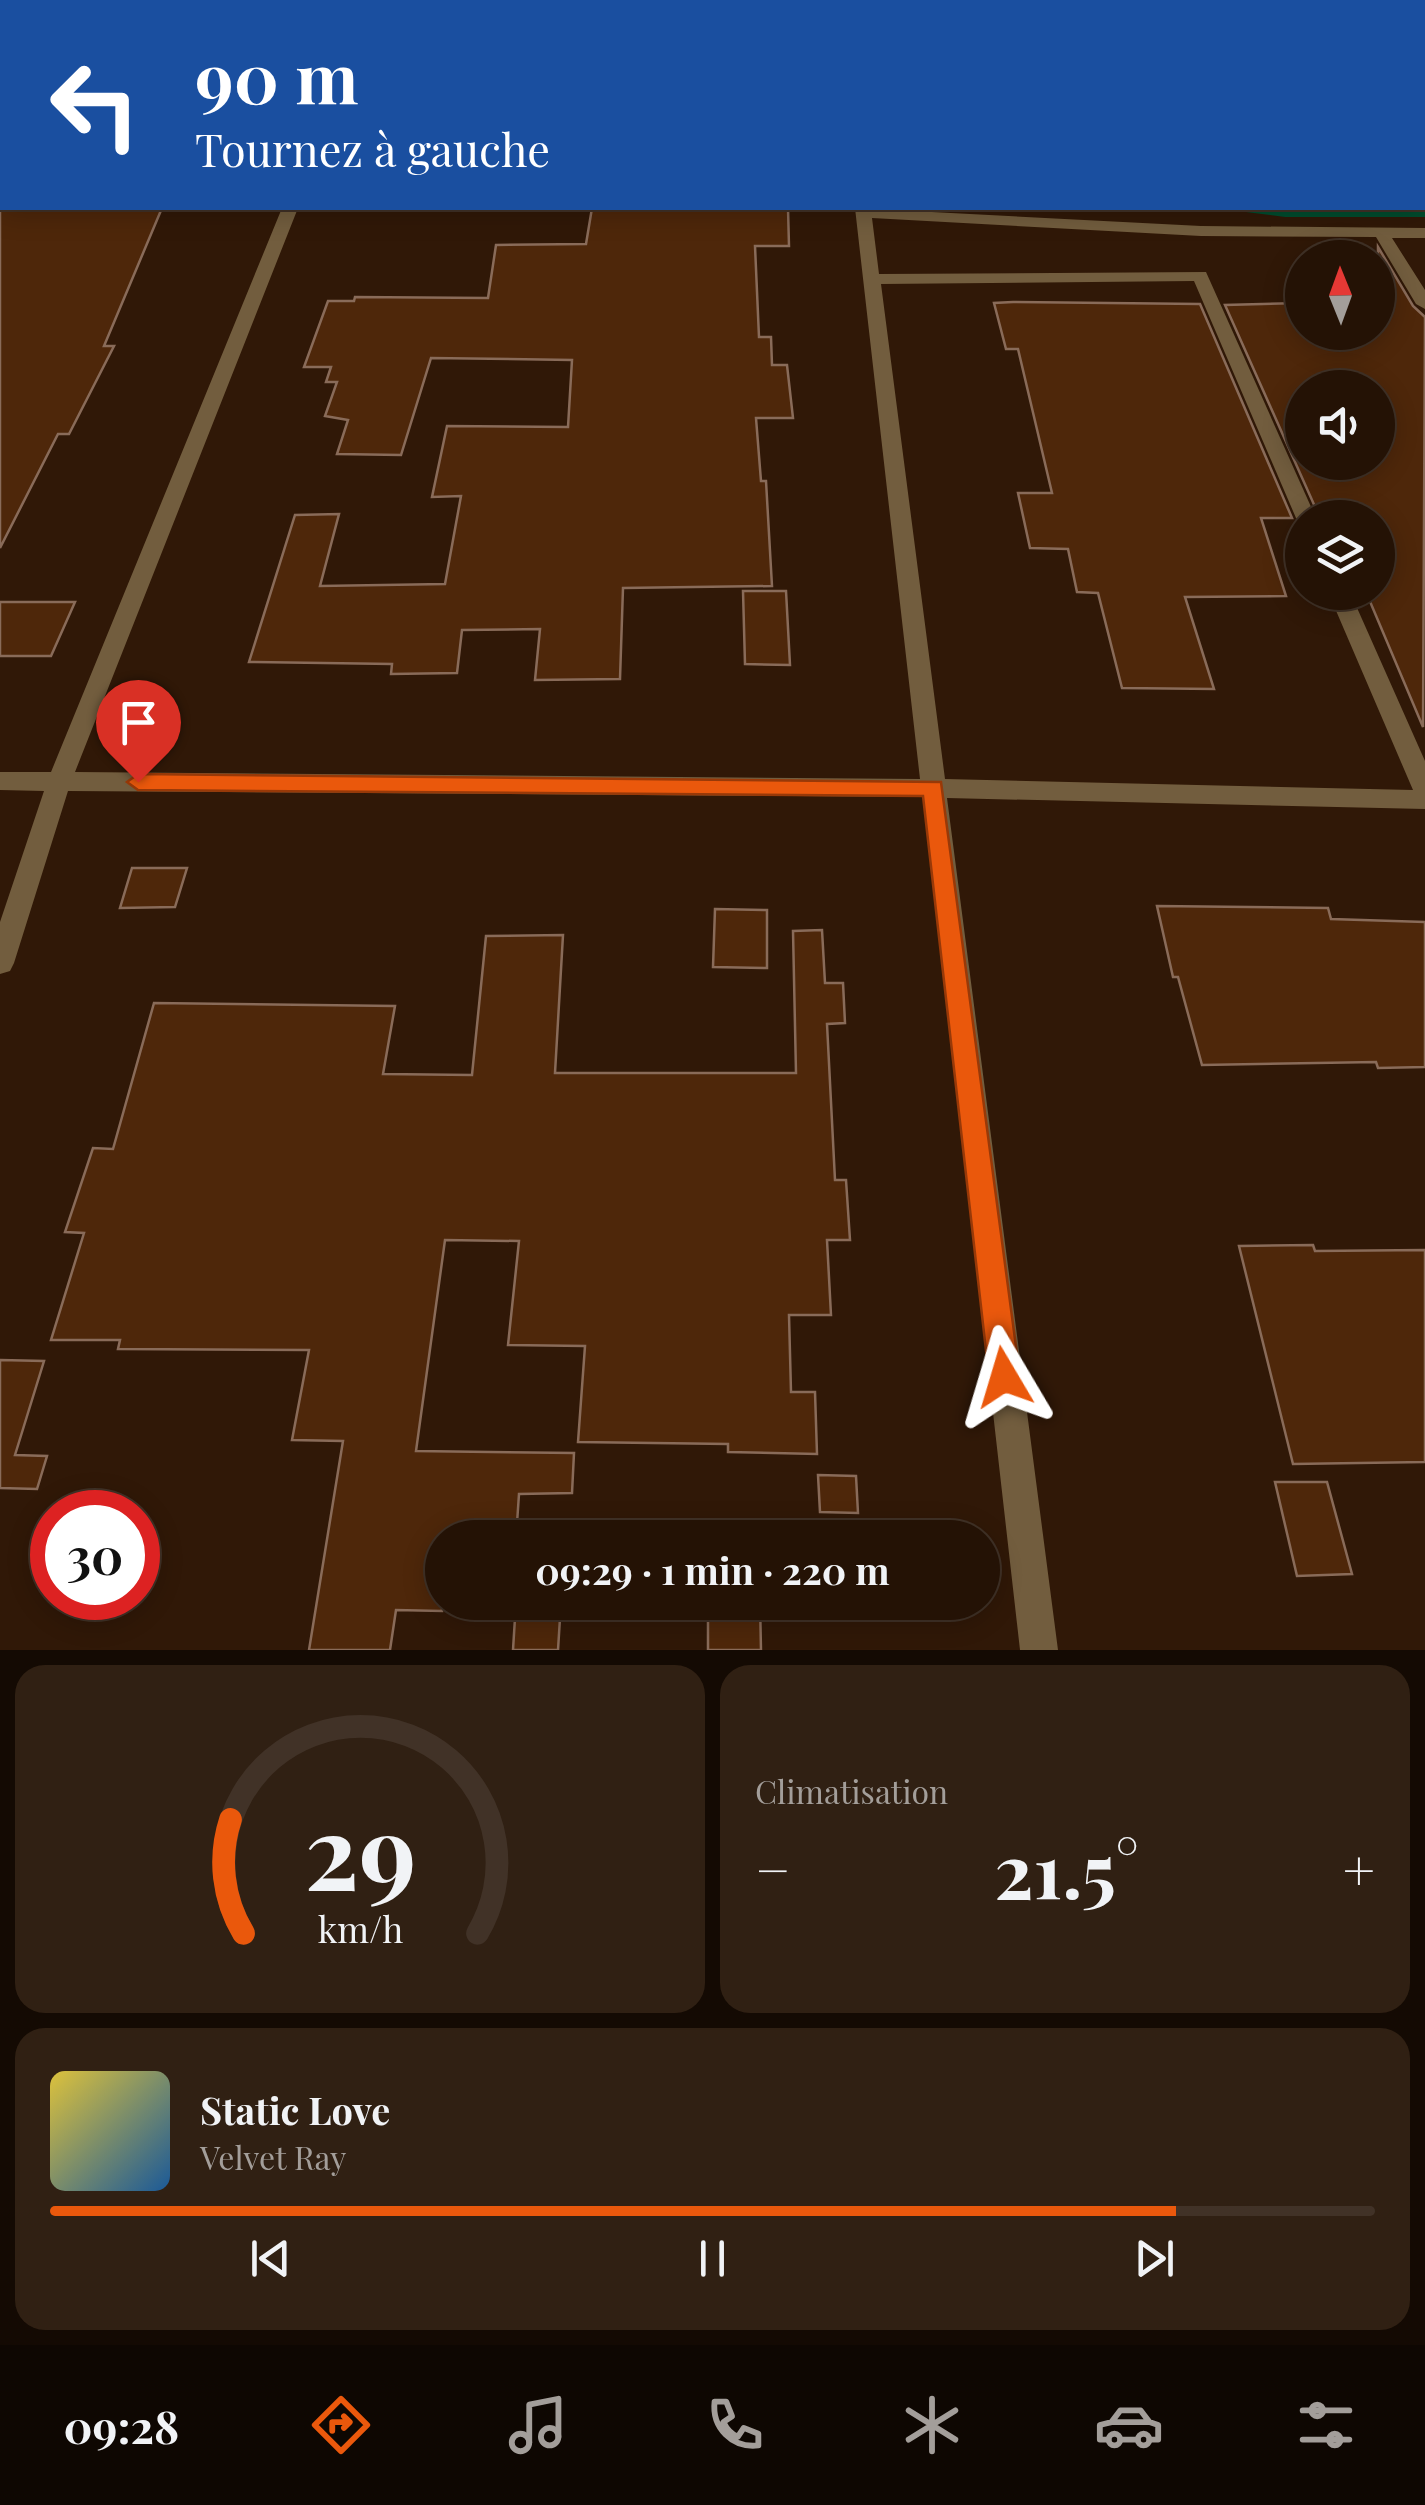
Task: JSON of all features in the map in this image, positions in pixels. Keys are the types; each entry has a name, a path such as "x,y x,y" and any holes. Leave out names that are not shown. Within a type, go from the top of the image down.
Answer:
{"street":[{"path":"0,963 59,782 289,210"},
{"path":"1038,1650 863,210 1201,231 1425,233"},
{"path":"1382,234 1425,304"},
{"path":"872,279 1200,276 1298,500"},
{"path":"1347,610 1425,789"},
{"path":"0,781 933,788 1425,800"}],"green space":[{"path":"1230,210 1425,210 1425,217 1285,217"}],"building":[{"path":"0,210 161,210 104,346 114,346 69,434 58,434 0,548"},
{"path":"592,210 788,210 789,246 755,246 759,337 771,337 772,365 787,365 793,418 756,418 761,481 766,481 772,586 623,588 620,679 535,680 540,629 462,630 457,673 391,674 392,664 249,662 295,515 339,514 320,586 445,584 461,496 432,497 447,426 568,427 572,360 431,358 401,455 337,454 348,420 325,416 337,382 326,382 331,367 304,367 328,301 354,301 355,297 488,298 496,245 586,244"},
{"path":"1395,276 1413,306 1425,317 1423,727 1374,610 1395,610 1395,500 1312,500 1303,480 1395,480 1395,370 1285,370 1285,440 1225,305 1285,303 1285,350 1395,350"},
{"path":"994,303 1200,304 1285,502 1285,518 1261,518 1285,596 1185,597 1214,689 1122,688 1098,593 1077,592 1068,549 1030,548 1018,493 1052,493 1018,349 1006,349"},
{"path":"743,591 786,591 790,665 745,664"},
{"path":"0,602 75,602 51,656 0,656"},
{"path":"132,868 187,868 175,907 120,908"},
{"path":"1157,906 1328,908 1331,919 1425,922 1425,1067 1378,1068 1376,1062 1202,1065 1178,977 1173,977"},
{"path":"715,909 767,910 767,968 713,967"},
{"path":"822,930 825,983 843,983 845,1023 827,1024 835,1180 846,1180 850,1240 827,1240 831,1315 789,1315 791,1392 815,1392 817,1454 728,1452 728,1444 578,1442 585,1346 508,1345 519,1241 445,1240 416,1451 574,1453 572,1493 519,1494 517,1520 425,1520 425,1611 396,1610 390,1650 309,1650 343,1441 292,1440 309,1350 118,1349 120,1340 51,1340 84,1233 65,1232 93,1148 113,1149 154,1003 395,1006 383,1074 472,1075 486,936 563,935 555,1073 796,1073 793,931"},
{"path":"1313,1245 1315,1251 1425,1250 1425,1462 1293,1464 1239,1246"},
{"path":"0,1360 44,1361 15,1455 47,1456 37,1489 0,1488"},
{"path":"818,1475 856,1476 858,1513 820,1512"},
{"path":"1275,1482 1327,1482 1352,1574 1297,1576"},
{"path":"515,1620 560,1620 558,1650 513,1650"},
{"path":"708,1620 760,1620 761,1650 708,1650"}],"route":[{"path":"138,782 933,788 1004,1377"}]}
